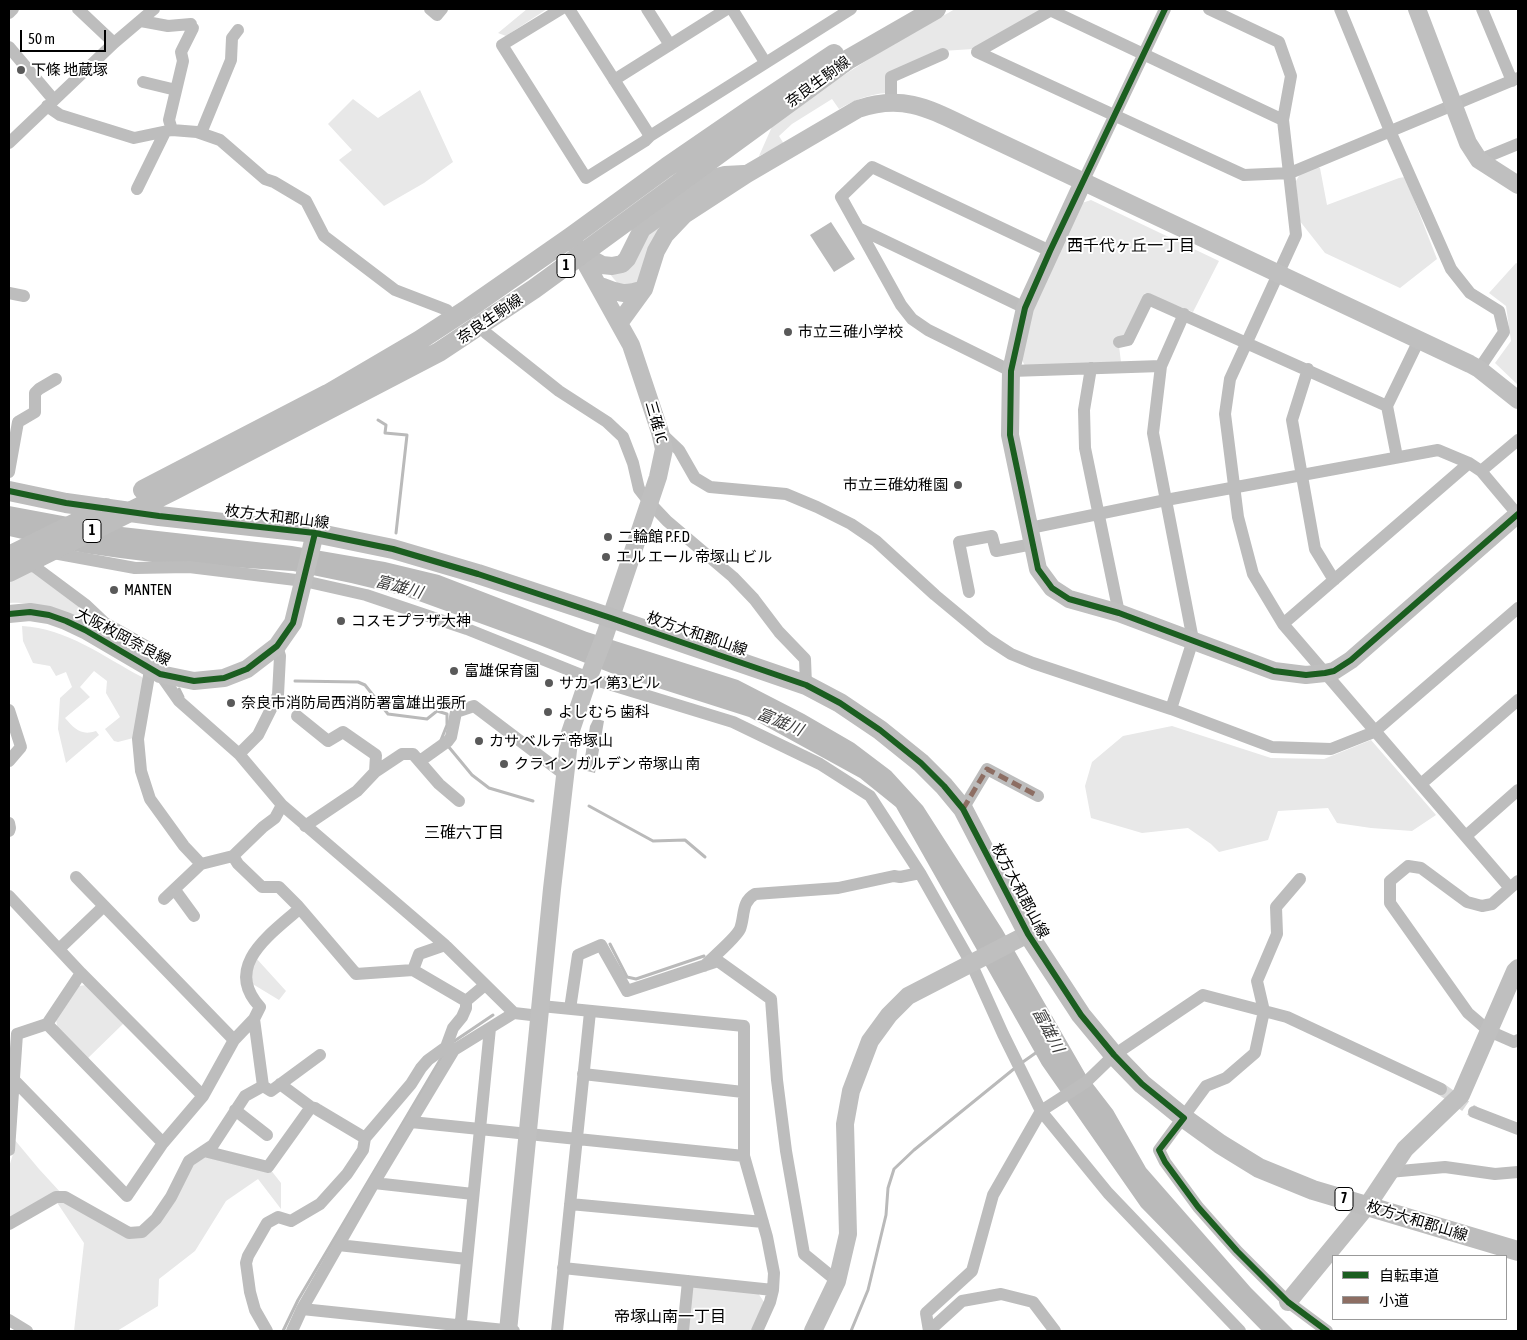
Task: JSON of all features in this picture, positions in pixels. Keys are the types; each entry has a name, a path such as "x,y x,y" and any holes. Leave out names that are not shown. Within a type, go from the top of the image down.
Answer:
{"main road":[{"name":"奈良生駒線","path":"9,565 148,488 328,394 420,340 571,237 667,167 750,110 851,43 909,9"},
{"name":"奈良生駒線","path":"9,565 174,490 439,352 534,289 850,59 936,9"},
{"name":"枚方大和郡山線","path":"9,491 66,503 313,541 393,549 478,574 608,626 806,685 856,713 921,763 944,786 963,809 1020,939 1114,1055 1142,1084 1184,1118 1220,1144 1259,1168 1313,1190 1518,1251"}],"street":[{"path":"9,13 13,9"},
{"path":"78,9 114,43"},
{"path":"9,143 50,102 154,9"},
{"path":"430,9 437,15 442,9"},
{"path":"561,9 502,45 586,178 765,62 851,9"},
{"path":"569,9 650,136"},
{"path":"647,9 670,44"},
{"path":"614,80 727,9"},
{"path":"732,9 765,62"},
{"path":"968,592 959,542 992,536 996,551 1032,536 1099,513 1438,450 1469,463 1481,471 1518,514 1351,660 1334,671 1306,675 1274,671 1119,614 1069,599 1052,588 1038,569 1032,536 1010,435 1011,370 1025,308 1050,251 1165,9"},
{"path":"1209,9 1279,42 1291,76 1284,120 1296,235 1230,379 1224,414 1238,517 1253,574 1283,624 1374,732 1466,836 1514,885 1492,904 1482,906 1467,902 1421,868 1408,866 1390,881 1390,903 1468,1013 1489,1031 1514,1042 1518,1040"},
{"path":"1340,9 1390,131 1451,269 1470,292 1499,311 1504,332 1479,369"},
{"path":"1417,9 1468,143 1478,160 1518,185"},
{"path":"1284,120 1052,10 977,52 1114,117 1244,175 1290,173 1515,80 1482,9"},
{"path":"137,189 168,131 183,61 181,52 192,26 168,26 141,21"},
{"path":"201,133 230,60 232,38 238,30"},
{"path":"9,47 60,115 134,138 168,131 201,133 220,140 265,179 274,182 306,201 324,236 394,290 447,310"},
{"path":"891,102 891,77 943,54"},
{"path":"143,82 176,90"},
{"path":"620,322 644,289 656,251 665,235 684,215 747,174 858,109 874,103 906,102 920,105 1479,369 1518,400"},
{"path":"1478,160 1518,144"},
{"path":"1050,251 872,167 841,197 901,305 912,319 928,330 1011,370 1161,366"},
{"path":"582,254 602,265 622,264 627,259 642,229 695,190 714,178 725,175 747,174"},
{"path":"860,229 1025,308"},
{"name":"三碓 IC","path":"508,1331 552,889 570,733 650,503 664,449 631,345 600,286 571,237"},
{"path":"600,286 622,294 644,289"},
{"path":"9,293 24,296"},
{"path":"1119,342 1128,340 1148,299 1387,406"},
{"path":"1171,709 1193,640 1153,433 1161,366 1184,314"},
{"path":"486,333 559,391 607,422 622,438 633,463 639,488 650,503 667,521 733,578 805,659 806,685"},
{"path":"1397,458 1387,406 1419,340"},
{"path":"1091,368 1084,410 1085,448 1119,614"},
{"path":"1308,369 1292,420 1315,549 1334,580"},
{"path":"9,472 18,422 35,412 35,393 39,388 56,379"},
{"path":"660,432 679,450 695,478 710,486 786,494 850,524 876,541 935,595 988,639 1011,654 1171,709 1272,747 1331,749 1374,732 1518,608"},
{"path":"1481,471 1518,440"},
{"path":"1283,624 1469,463"},
{"name":"大阪枚岡奈良線","path":"9,614 30,612 49,615 66,621 85,630 155,672 194,681 224,678 247,669 277,646 293,623 313,541"},
{"path":"9,543 69,557 135,568 189,568 305,578 366,595 458,626 589,676 732,722 820,764 870,796 976,961 1003,1034 1045,1108 1108,1193 1240,1331"},
{"path":"9,565 34,567 86,605 104,623 152,649 155,672 138,739 141,770 150,799 184,846 201,864"},
{"path":"239,754 258,735 278,695 280,656 277,646"},
{"path":"155,672 179,701 239,754 282,805 445,945 514,1013"},
{"path":"1421,784 1518,700"},
{"path":"420,761 448,742 451,737 456,712 474,706 566,775"},
{"path":"9,710 21,747 9,761"},
{"path":"297,716 328,741 343,732 376,755 375,772"},
{"path":"305,826 357,791 375,772 402,754 413,754 439,784 459,801"},
{"path":"963,809 987,768 1038,796"},
{"path":"1466,836 1518,790"},
{"path":"164,899 201,864 233,856 275,818 282,805"},
{"path":"9,823 9,831"},
{"path":"233,856 238,864 262,887 279,887 356,974 413,970 466,1001"},
{"path":"704,966 740,930 746,902 749,897 755,894 838,888 894,876 900,877 920,873"},
{"path":"76,877 234,1040"},
{"path":"1300,879 1276,907 1277,934 1257,981 1264,1011 1255,1053 1226,1078 1206,1086 1159,1150 1165,1162 1204,1214 1237,1251 1288,1302 1327,1331"},
{"path":"175,890 194,916"},
{"path":"9,896 81,973 203,1096"},
{"path":"59,949 104,906"},
{"path":"13,1079 127,1196 163,1143 203,1096 234,1040 254,1019 260,1007 249,992 246,970 250,958 267,938 299,909"},
{"path":"813,1331 837,1280 848,1234 845,1124 850,1091 870,1041 889,1015 908,996 1020,939"},
{"path":"413,970 419,954 445,945"},
{"path":"570,1009 578,955 602,945 626,992 718,961 771,999 777,1080 786,1151 804,1254 837,1280"},
{"path":"1288,1302 1367,1206 1405,1149 1461,1095 1515,971 1518,968"},
{"path":"9,1150 17,1034 46,1024 81,973"},
{"path":"292,1331 302,1309 411,1122 450,1049 453,1028 462,1017 466,1008 466,1001 485,985"},
{"path":"929,1331 926,1312 972,1271 992,1195 1045,1108 1086,1082 1114,1055 1203,995 1287,1017 1441,1089"},
{"path":"268,1331 254,1310 246,1271 248,1256 267,1223 278,1217 291,1221 320,1204 347,1174 363,1150 365,1138 411,1084 425,1064 514,1013 570,1009 744,1026 744,1156 768,1237 774,1273 770,1302 757,1331"},
{"path":"557,1331 590,1012"},
{"path":"254,1019 263,1086"},
{"path":"46,1024 163,1143"},
{"path":"460,1328 490,1028"},
{"path":"263,1086 271,1091 320,1055"},
{"path":"583,1074 743,1092"},
{"path":"280,1084 311,1107 365,1138"},
{"path":"9,1224 56,1197 65,1198 129,1233 142,1232 156,1219 171,1197 189,1161 213,1145 245,1096 263,1086"},
{"path":"204,1151 268,1166 311,1107"},
{"path":"235,1110 267,1135"},
{"path":"1474,1112 1518,1129"},
{"path":"411,1122 744,1156"},
{"path":"1390,1172 1445,1167 1495,1174 1518,1172"},
{"path":"374,1183 473,1194"},
{"path":"570,1204 763,1222"},
{"path":"338,1245 467,1259"},
{"path":"564,1268 773,1290"},
{"path":"683,1331 688,1281"},
{"path":"929,1331 962,1301 1000,1294 1033,1302 1055,1331"},
{"path":"302,1309 395,1325 514,1331"},
{"path":"9,1320 28,1331"}],"shaded area":[{"path":"527,9 547,9 506,36 498,33"},
{"path":"955,9 1043,9 973,49 942,51 887,75 887,93 862,98 839,109 832,99 792,124 779,136 784,144 759,156 775,120 875,55"},
{"path":"420,90 453,162 424,183 384,206 339,160 352,150 328,124 353,99 378,118"},
{"path":"1318,167 1320,168 1327,205 1405,177 1437,259 1400,288 1325,253 1299,220 1296,181 1300,174"},
{"path":"712,182 635,285 619,285 609,273 643,239"},
{"path":"1091,200 1219,261 1193,312 1145,293 1119,346 1121,362 1025,366 1021,358 1032,313 1082,203"},
{"path":"1516,263 1518,264 1518,385 1495,363 1511,341 1506,306 1489,293"},
{"path":"29,569 84,610 93,622 92,625 72,615 42,605 9,603 9,580"},
{"path":"22,626 54,632 69,638 142,677 145,682 137,737 118,742 114,741 105,729 120,717 106,693 107,681 94,671 80,687 90,697 65,718 82,732 96,731 99,735 66,763 58,729 60,698 72,687 66,672 56,676 50,666 33,663 23,641"},
{"path":"1172,726 1271,758 1324,759 1371,740 1436,815 1412,831 1337,823 1328,808 1278,811 1268,840 1219,852 1188,828 1142,833 1091,818 1085,786 1092,762 1123,736"},
{"path":"256,958 286,991 279,1000 251,983 249,971"},
{"path":"87,985 124,1023 87,1059 58,1030 56,1020 78,986"},
{"path":"14,1139 62,1194 9,1220 9,1167 13,1154"},
{"path":"202,1156 270,1169 281,1183 281,1209 258,1179 226,1201 195,1251 159,1279 158,1306 117,1331 74,1331 84,1243 56,1201 64,1201 138,1236 192,1164"},
{"path":"691,1286 758,1293 764,1302 751,1331 686,1331"}],"water":[{"path":"831,222 855,259 834,272 810,235"},
{"name":"富雄川","path":"9,506 122,527 292,546 385,562 439,575 587,632 738,680 804,714 854,743 891,771 923,806 1002,929 1086,1075 1113,1110 1146,1168 1251,1288 1294,1331 1262,1331 1141,1207 1042,1065 896,807 860,778 749,717 611,673 405,596 293,571 152,562 84,553 9,536"},
{"path":"594,718 604,721 595,773 583,770 590,726"}],"waterway":[{"path":"378,420 386,425 385,433 407,435 396,533"},
{"path":"295,681 358,682 365,685 388,714 427,719 437,711 447,714 447,725 441,740"},
{"path":"179,689 183,697"},
{"path":"448,746 472,775 489,788 533,801"},
{"path":"589,806 653,841 685,840 705,857"},
{"path":"610,944 627,977 636,979 704,956"},
{"path":"453,1042 493,1015"},
{"path":"1020,1064 1037,1052"},
{"path":"283,1331 298,1300 443,1055"},
{"path":"851,1331 868,1290 886,1215 888,1188 894,1169 914,1150 1015,1068"}],"tunnel":[{"path":"1441,1089 1474,1112"}],"marked path":[{"path":"963,809 987,769 1038,796"}],"cycle path":[{"path":"1165,9 1050,251 1025,308 1011,371 1010,435 1038,569 1052,588 1069,599 1119,613 1274,671 1306,675 1325,673 1334,671 1351,660 1518,514"},
{"path":"9,491 66,503 159,516 315,533 393,549 478,574 806,685 840,703 880,730 921,763 963,809 1028,934 1081,1015 1114,1055 1142,1084 1184,1118 1159,1150 1165,1162 1198,1207 1237,1251 1288,1302 1327,1331"},
{"path":"9,614 30,612 49,615 66,621 160,674 194,681 224,678 247,669 277,646 293,623 315,533"}],"place":[{"name":"下條 地蔵塚","path":"21,70"},
{"name":"市立三碓小学校","path":"788,332"},
{"name":"市立三碓幼稚園","path":"958,485"},
{"name":"二輪館 P.F.D","path":"608,537"},
{"name":"エル エール 帝塚山 ビル","path":"606,557"},
{"name":"MANTEN","path":"114,590"},
{"name":"コスモプラザ大神","path":"341,621"},
{"name":"富雄保育園","path":"454,671"},
{"name":"サカイ 第3 ビル","path":"549,683"},
{"name":"奈良市消防局西消防署富雄出張所","path":"231,703"},
{"name":"よしむら 歯科","path":"548,712"},
{"name":"カサ ベルデ 帝塚山","path":"479,741"},
{"name":"クライン ガルデン 帝塚山 南","path":"504,764"}],"district":[{"name":"西千代ヶ丘一丁目","path":"1131,246"},
{"name":"三碓六丁目","path":"464,833"},
{"name":"帝塚山南一丁目","path":"670,1317"}]}
